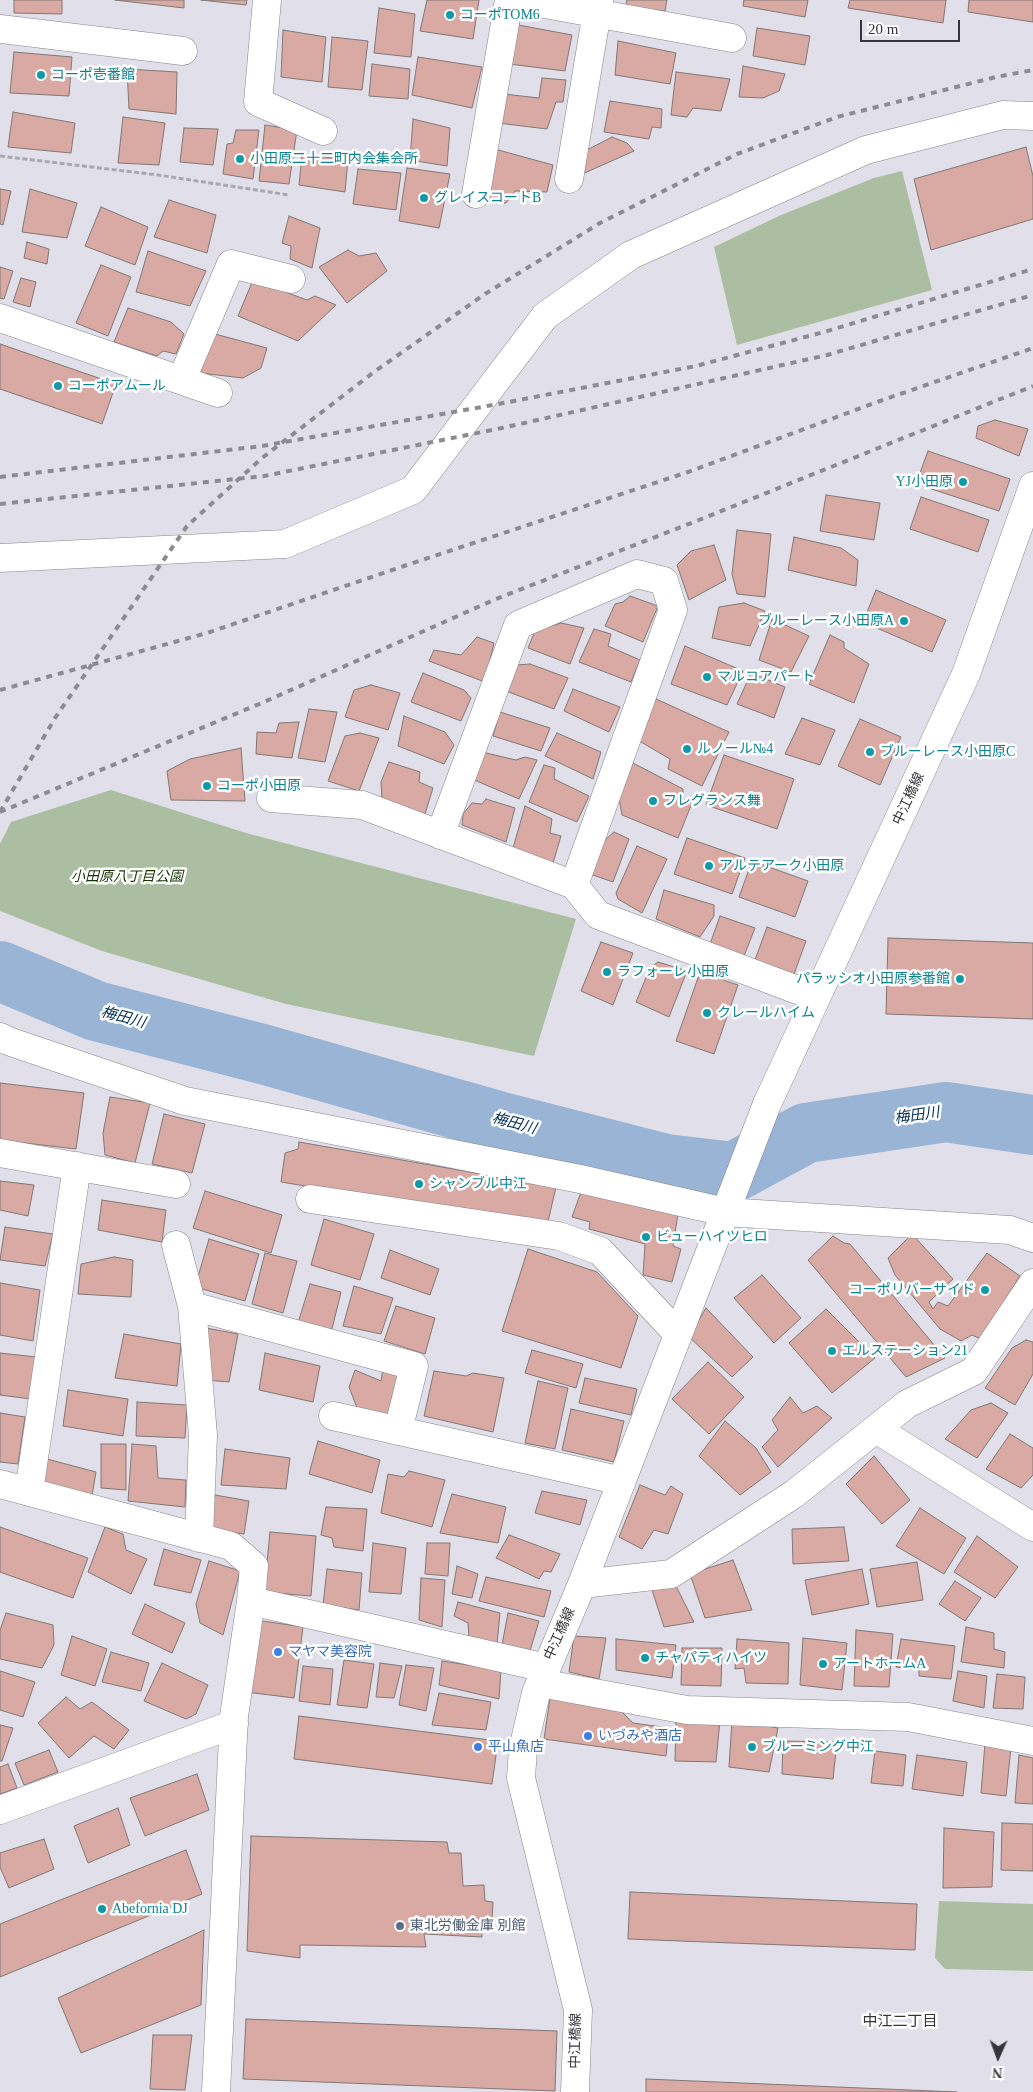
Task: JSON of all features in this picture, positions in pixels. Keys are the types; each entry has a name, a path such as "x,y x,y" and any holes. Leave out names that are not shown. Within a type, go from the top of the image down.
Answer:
{"street":[{"path":"267,0 258,102 323,131"},
{"path":"476,194 509,0"},
{"path":"523,0 598,7 732,38"},
{"path":"569,179 598,7"},
{"path":"0,29 183,51"},
{"path":"0,558 285,544 413,490 545,316 631,255 866,150 1003,114 1033,116"},
{"path":"182,379 231,264 291,279"},
{"path":"0,318 218,392"},
{"name":"中江橋線","path":"576,2092 578,2010 521,1778 523,1749 536,1693 582,1584 766,1104 966,674 1033,486"},
{"path":"440,835 518,625 637,574 664,581 673,610 574,885"},
{"path":"271,798 362,806 574,885 598,915 816,997"},
{"path":"5,1039 185,1101 580,1179 728,1204 1010,1230 1033,1238"},
{"path":"0,1153 176,1184"},
{"path":"29,1492 77,1166"},
{"path":"310,1199 559,1236 600,1251 678,1334"},
{"path":"176,1245 192,1306 203,1435 199,1538"},
{"path":"582,1584 671,1574 794,1494 907,1404 974,1371 1024,1313 1033,1283"},
{"path":"192,1306 414,1366 398,1431"},
{"path":"333,1416 622,1480"},
{"path":"876,1429 1033,1526"},
{"path":"0,1484 231,1546 254,1566 234,1724 216,2092"},
{"path":"251,1601 543,1676 687,1710 908,1717 1033,1741"},
{"path":"0,1810 234,1724"}],"path":[{"path":"0,156 158,175 289,195"}],"green space":[{"path":"902,171 932,290 737,345 714,247 781,215 874,178"},
{"name":"小田原八丁目公園","path":"111,790 246,833 576,919 534,1056 286,1004 102,951 0,911 0,844 11,822"},
{"path":"939,1901 1033,1904 1033,1971 945,1969 935,1958"}],"building":[{"path":"14,0 62,0 62,14 14,13"},
{"path":"115,0 184,0 184,8"},
{"path":"201,0 247,0 246,5"},
{"name":"コーポTOM6","path":"427,0 479,0 473,39 420,31"},
{"path":"627,0 667,0 665,11 625,7"},
{"path":"744,0 808,0 805,17 743,6"},
{"path":"850,0 946,0 943,23 848,8"},
{"path":"969,0 1033,0 1033,22 968,12"},
{"path":"379,8 415,14 411,57 374,53"},
{"path":"513,24 572,35 565,71 509,64"},
{"path":"757,28 810,36 805,65 753,56"},
{"path":"283,30 326,37 322,82 281,77"},
{"path":"332,37 368,41 362,90 328,87"},
{"path":"618,41 676,53 670,84 615,75"},
{"name":"コーポ壱番館","path":"14,52 72,57 69,96 10,93"},
{"path":"418,57 482,67 472,108 412,95"},
{"path":"372,64 410,69 408,99 369,96"},
{"path":"743,66 785,74 779,91 763,98 739,97"},
{"path":"127,69 177,72 176,114 129,109"},
{"path":"676,72 730,79 721,111 693,108 687,117 671,115"},
{"path":"542,78 566,80 563,102 556,102 547,129 498,123 504,94 539,98"},
{"path":"610,101 662,109 661,128 652,127 649,139 604,132"},
{"path":"13,112 75,123 71,153 8,147"},
{"path":"123,117 165,123 159,165 118,163"},
{"path":"413,119 450,128 447,166 410,160"},
{"path":"265,125 297,130 289,184 259,181"},
{"path":"184,128 218,129 213,165 180,162"},
{"name":"小田原二十二町内会集会所","path":"236,130 259,130 253,179 223,174 227,144 233,143"},
{"path":"612,137 627,143 634,151 580,175 583,152"},
{"path":"1026,147 1033,176 1033,219 931,250 914,179"},
{"path":"491,148 553,165 547,192 515,191 506,203 493,203 484,192"},
{"path":"302,154 348,160 345,192 299,185"},
{"name":"グレイスコートB","path":"407,168 450,174 439,228 399,221"},
{"path":"358,169 401,173 396,210 353,204"},
{"path":"0,189 11,191 3,225 0,224"},
{"path":"30,189 77,203 67,238 22,232"},
{"path":"169,200 216,215 207,253 154,237"},
{"path":"101,207 148,227 135,265 85,246"},
{"path":"289,216 320,228 312,268 290,259 291,246 282,243"},
{"path":"27,242 49,249 47,264 24,258"},
{"path":"348,250 359,256 376,253 387,271 347,303 319,267"},
{"path":"148,251 206,271 190,306 136,292"},
{"path":"101,265 131,277 108,336 76,323"},
{"path":"0,267 13,271 4,299 0,298"},
{"path":"21,278 36,282 30,307 13,302"},
{"path":"253,280 307,300 315,296 336,305 298,341 238,316"},
{"path":"128,308 171,322 184,334 176,354 163,351 157,356 114,342"},
{"path":"215,334 267,348 261,368 243,378 200,373"},
{"name":"コーポアムール","path":"0,344 116,384 102,424 0,389"},
{"path":"995,420 1028,429 1019,456 976,438 978,426"},
{"name":"YJ小田原","path":"928,451 1010,479 999,511 916,484"},
{"path":"826,495 880,503 874,540 820,531"},
{"path":"921,497 989,520 978,552 910,529"},
{"path":"737,530 771,534 765,597 737,594 732,574"},
{"path":"794,537 841,548 858,560 856,586 788,570"},
{"path":"714,545 726,580 689,600 677,565 691,551"},
{"name":"ブルーレース小田原A","path":"876,590 946,620 932,652 863,622"},
{"path":"630,596 658,606 643,642 605,626 615,604 623,602"},
{"path":"744,603 765,611 750,646 712,638 719,607"},
{"path":"772,619 809,636 791,672 759,660"},
{"path":"561,623 584,628 570,664 528,648 535,631"},
{"path":"594,629 611,634 608,646 640,660 631,682 579,662"},
{"path":"830,635 844,642 844,648 869,664 854,703 809,684"},
{"path":"477,637 494,643 485,682 429,661 434,650 461,655"},
{"name":"マルコアパート","path":"685,646 743,671 727,705 671,684"},
{"path":"530,664 568,678 554,709 506,691 516,665"},
{"path":"423,673 464,690 471,698 461,721 411,702"},
{"path":"751,673 785,687 774,718 737,704"},
{"path":"371,685 400,693 388,730 345,717 354,690"},
{"path":"573,689 620,707 609,732 564,711"},
{"name":"ルノール№4","path":"656,699 729,732 702,786 668,769 670,759 636,739"},
{"path":"309,709 337,712 325,762 298,758"},
{"path":"500,712 550,728 541,751 493,736"},
{"path":"404,716 445,732 454,745 444,764 398,746"},
{"path":"802,718 835,730 820,765 785,754"},
{"name":"ブルーレース小田原C","path":"860,719 901,737 880,785 838,766"},
{"path":"299,722 292,758 256,754 257,732 276,733 279,723"},
{"path":"360,733 379,738 359,791 328,781 345,736"},
{"path":"557,733 601,752 593,779 545,756"},
{"name":"コーポ小田原","path":"241,748 245,801 171,800 167,771 190,759"},
{"path":"482,752 516,760 525,757 537,760 519,799 472,779"},
{"path":"724,755 794,779 777,829 706,805"},
{"path":"389,762 420,772 419,782 433,788 425,814 382,800 381,782"},
{"name":"フレグランス舞","path":"633,763 683,789 683,799 692,803 678,838 622,815 619,798"},
{"path":"544,765 555,768 554,779 589,796 577,822 529,802"},
{"path":"486,799 515,808 506,842 462,825 463,814 472,803 482,804"},
{"path":"525,806 552,819 550,833 561,836 553,863 513,848"},
{"path":"614,832 629,839 613,882 590,874 605,840"},
{"name":"アルテアーク小田原","path":"687,838 745,858 732,894 674,874"},
{"path":"637,846 667,859 642,913 618,899 616,893"},
{"name":"アルテアーク小田原","path":"752,861 808,881 795,917 739,897"},
{"path":"664,890 714,905 714,916 700,937 656,919"},
{"path":"720,916 755,928 744,956 710,944"},
{"path":"767,927 806,941 794,974 755,960"},
{"name":"パラッシオ小田原参番館","path":"888,938 1033,943 1033,1019 886,1014"},
{"name":"ラフォーレ小田原","path":"601,942 633,953 613,1005 581,991"},
{"path":"658,962 687,971 669,1017 636,1002 650,968"},
{"name":"クレールハイム","path":"700,972 738,985 714,1054 676,1041"},
{"path":"0,1083 84,1093 76,1149 0,1140"},
{"path":"110,1097 150,1103 135,1163 105,1155 103,1133"},
{"path":"164,1114 205,1124 192,1173 152,1164"},
{"name":"シャンブル中江","path":"299,1142 556,1187 547,1226 281,1182 285,1153 298,1149"},
{"path":"0,1181 34,1185 28,1216 0,1210"},
{"path":"205,1191 282,1215 271,1253 193,1228"},
{"name":"ビューハイツヒロ","path":"581,1192 678,1214 673,1246 681,1249 672,1282 643,1275 645,1244 589,1229 590,1222 572,1217"},
{"path":"102,1200 166,1210 162,1242 98,1230"},
{"path":"324,1219 374,1234 360,1280 311,1265"},
{"path":"5,1227 53,1234 45,1266 0,1260"},
{"name":"コーポリバーサイド","path":"912,1234 953,1279 929,1302 933,1309 938,1302 948,1306 987,1253 1020,1276 981,1339 972,1335 961,1341 940,1329 895,1275 888,1258"},
{"path":"833,1236 844,1243 850,1244 945,1358 906,1377 808,1260"},
{"path":"209,1239 259,1254 245,1301 195,1287"},
{"path":"528,1249 597,1272 638,1316 621,1368 502,1331"},
{"path":"390,1250 439,1269 430,1295 381,1278"},
{"path":"265,1253 297,1261 283,1313 252,1304"},
{"path":"114,1257 133,1260 131,1297 78,1294 81,1264"},
{"path":"762,1275 801,1318 774,1343 734,1298"},
{"path":"0,1283 40,1290 33,1341 0,1335"},
{"path":"310,1284 341,1292 331,1333 298,1323"},
{"path":"354,1286 393,1298 381,1334 343,1326"},
{"path":"396,1306 435,1318 425,1354 384,1341"},
{"path":"706,1308 753,1357 732,1377 689,1337"},
{"name":"エルステーション21","path":"826,1309 875,1358 832,1393 789,1343"},
{"path":"206,1328 238,1334 229,1382 206,1380"},
{"path":"124,1334 181,1344 177,1386 115,1378"},
{"path":"1026,1340 1033,1342 1033,1374 1015,1405 985,1388 1012,1348"},
{"path":"532,1350 583,1364 576,1388 525,1373"},
{"path":"0,1353 36,1357 31,1399 0,1395"},
{"path":"265,1353 320,1366 313,1402 259,1390"},
{"path":"708,1362 744,1397 709,1434 672,1399"},
{"path":"383,1368 402,1372 388,1421 359,1413 349,1387 355,1370 381,1381"},
{"path":"434,1371 466,1376 473,1373 504,1378 493,1432 424,1416"},
{"path":"585,1378 637,1389 631,1415 579,1403"},
{"path":"538,1381 568,1388 555,1449 525,1443"},
{"path":"68,1390 128,1399 123,1436 63,1426"},
{"path":"790,1397 803,1413 817,1406 832,1418 778,1467 762,1447 778,1430 772,1420"},
{"path":"137,1402 187,1405 185,1438 136,1436"},
{"path":"991,1403 1008,1413 977,1458 945,1439 971,1410"},
{"path":"571,1409 624,1421 614,1462 562,1450"},
{"path":"0,1413 25,1417 18,1464 0,1462"},
{"path":"725,1421 756,1448 771,1472 740,1495 699,1456"},
{"path":"1010,1434 1033,1448 1033,1475 1021,1488 986,1469"},
{"path":"318,1441 380,1460 372,1493 309,1474"},
{"path":"101,1444 126,1444 126,1490 101,1488"},
{"path":"132,1444 156,1446 158,1478 186,1480 185,1507 128,1501"},
{"path":"225,1449 290,1458 286,1489 221,1485"},
{"path":"874,1456 910,1500 882,1524 846,1484"},
{"path":"47,1459 96,1472 92,1496 40,1483"},
{"path":"409,1471 445,1480 432,1527 381,1513 388,1474 404,1477"},
{"path":"640,1485 665,1495 671,1486 683,1494 668,1534 654,1530 642,1549 619,1537"},
{"path":"542,1491 587,1500 580,1525 535,1513"},
{"path":"452,1494 506,1507 498,1543 440,1533"},
{"path":"215,1495 249,1501 244,1534 210,1529"},
{"path":"326,1507 367,1509 363,1551 334,1547 332,1538 321,1535"},
{"path":"920,1508 966,1538 944,1574 896,1546"},
{"path":"0,1527 88,1558 73,1598 0,1572"},
{"path":"105,1527 123,1534 126,1550 147,1559 131,1594 88,1572"},
{"path":"844,1527 849,1561 793,1564 792,1529"},
{"path":"270,1532 316,1536 311,1596 264,1592"},
{"path":"509,1535 560,1554 551,1572 544,1571 539,1579 496,1558"},
{"path":"977,1536 1018,1567 995,1598 954,1572"},
{"path":"373,1543 406,1548 401,1594 369,1592"},
{"path":"427,1543 450,1543 448,1576 425,1574"},
{"path":"164,1549 201,1560 191,1593 154,1585"},
{"path":"733,1560 752,1610 705,1618 690,1574"},
{"path":"209,1561 240,1571 223,1635 200,1623 196,1604"},
{"path":"917,1562 923,1600 877,1607 870,1569"},
{"path":"457,1566 478,1574 472,1598 452,1594"},
{"path":"327,1569 362,1573 359,1610 323,1605"},
{"path":"862,1569 869,1604 812,1615 805,1580"},
{"path":"486,1577 551,1591 544,1617 479,1601"},
{"path":"421,1578 445,1580 442,1627 419,1620"},
{"path":"955,1581 981,1598 965,1621 939,1604"},
{"path":"674,1582 694,1622 664,1627 652,1590"},
{"path":"458,1602 500,1613 497,1644 469,1638 468,1623 454,1616"},
{"path":"145,1604 185,1623 172,1653 132,1634"},
{"path":"6,1613 53,1625 54,1645 42,1668 0,1659 0,1630"},
{"path":"508,1613 539,1621 530,1651 502,1645"},
{"path":"256,1620 303,1627 294,1698 246,1692"},
{"path":"966,1627 994,1633 994,1649 1005,1652 1004,1668 961,1662"},
{"path":"856,1630 893,1634 889,1687 854,1686"},
{"path":"72,1636 107,1649 95,1686 61,1675"},
{"path":"574,1636 606,1638 599,1679 569,1672"},
{"name":"アートホームA","path":"803,1638 847,1643 842,1690 800,1685"},
{"name":"チャパティハイツ","path":"616,1639 676,1645 672,1678 616,1670"},
{"path":"737,1639 789,1643 788,1684 746,1683 744,1668 735,1669"},
{"path":"901,1639 955,1646 951,1679 919,1676 919,1670 896,1667"},
{"path":"682,1648 722,1648 721,1686 681,1685"},
{"path":"111,1652 149,1663 141,1691 102,1682"},
{"path":"344,1660 374,1664 367,1708 337,1705"},
{"path":"442,1661 501,1670 499,1699 439,1685"},
{"path":"162,1663 208,1685 196,1714 186,1719 144,1701"},
{"path":"380,1663 402,1666 394,1698 376,1697"},
{"path":"406,1665 434,1668 426,1711 399,1705"},
{"path":"303,1666 333,1669 330,1705 299,1701"},
{"path":"0,1671 35,1682 23,1717 0,1710"},
{"path":"958,1671 987,1676 984,1708 953,1701"},
{"path":"997,1674 1025,1677 1023,1709 993,1708"},
{"path":"439,1693 491,1702 486,1730 432,1725"},
{"path":"66,1697 80,1709 92,1702 129,1730 114,1749 94,1736 69,1758 38,1723"},
{"path":"550,1698 620,1710 633,1723 669,1728 666,1756 544,1739"},
{"path":"299,1716 498,1741 492,1784 294,1759"},
{"path":"676,1720 720,1720 716,1762 675,1761"},
{"name":"ブルーミング中江","path":"732,1720 778,1728 769,1772 729,1767"},
{"path":"0,1725 13,1728 2,1761 0,1761"},
{"path":"783,1741 837,1742 833,1779 782,1774"},
{"path":"985,1743 1011,1747 1006,1796 981,1793"},
{"path":"49,1750 58,1772 24,1785 15,1763"},
{"path":"875,1751 906,1755 903,1786 871,1783"},
{"path":"917,1755 967,1762 963,1796 912,1789"},
{"path":"1019,1755 1033,1758 1033,1804 1015,1803"},
{"path":"8,1764 17,1788 0,1794 0,1767"},
{"path":"197,1774 209,1810 145,1836 130,1798"},
{"path":"118,1808 130,1845 88,1863 74,1826"},
{"path":"1002,1823 1033,1824 1033,1871 1001,1870"},
{"path":"944,1828 994,1832 992,1887 943,1888"},
{"path":"251,1836 447,1842 449,1853 461,1853 463,1886 484,1885 485,1901 493,1902 492,1921 481,1921 482,1937 424,1934 426,1947 300,1945 300,1958 247,1951"},
{"path":"44,1839 54,1869 9,1888 0,1867 0,1853"},
{"name":"Abefornia DJ","path":"186,1850 202,1894 0,1977 0,1924"},
{"path":"630,1892 917,1904 915,1950 628,1939"},
{"path":"204,1930 201,2005 81,2053 58,1998"},
{"path":"246,2019 557,2031 555,2091 243,2079"},
{"path":"153,2035 192,2035 185,2090 150,2089"},
{"path":"646,2079 957,2092 646,2092"}],"waterway":[{"name":"梅田川","path":"0,971 96,1011 266,1055 502,1122 666,1164 734,1172 806,1133 946,1112 1033,1125"}],"railway":[{"path":"0,812 55,718 187,526 262,458 374,372 485,294 600,223 737,154 837,117 996,77 1033,70"},
{"path":"0,477 262,446 493,405 696,366 824,332 1033,269"},
{"path":"0,504 264,476 502,428 827,355 1033,295"},
{"path":"0,690 207,633 688,472 880,401 1033,348"},
{"path":"0,812 264,702 496,599 1033,386"}],"place":[{"name":"コーポTOM6","path":"450,15"},
{"name":"コーポ壱番館","path":"41,75"},
{"name":"小田原二十二町内会集会所","path":"240,159"},
{"name":"グレイスコートB","path":"424,198"},
{"name":"コーポアムール","path":"58,386"},
{"name":"YJ小田原","path":"963,482"},
{"name":"ブルーレース小田原A","path":"904,621"},
{"name":"マルコアパート","path":"707,677"},
{"name":"ルノール№4","path":"687,749"},
{"name":"ブルーレース小田原C","path":"870,752"},
{"name":"コーポ小田原","path":"207,786"},
{"name":"フレグランス舞","path":"653,801"},
{"name":"アルテアーク小田原","path":"709,866"},
{"name":"ラフォーレ小田原","path":"607,972"},
{"name":"パラッシオ小田原参番館","path":"960,979"},
{"name":"クレールハイム","path":"707,1013"},
{"name":"シャンブル中江","path":"419,1184"},
{"name":"ビューハイツヒロ","path":"646,1237"},
{"name":"コーポリバーサイド","path":"985,1290"},
{"name":"エルステーション21","path":"832,1351"},
{"name":"マヤマ美容院","path":"278,1652"},
{"name":"チャパティハイツ","path":"645,1658"},
{"name":"アートホームA","path":"823,1664"},
{"name":"いづみや酒店","path":"588,1736"},
{"name":"平山魚店","path":"478,1747"},
{"name":"ブルーミング中江","path":"752,1747"},
{"name":"Abefornia DJ","path":"102,1909"},
{"name":"東北労働金庫 別館","path":"400,1926"}],"district":[{"name":"中江二丁目","path":"900,2022"}]}
